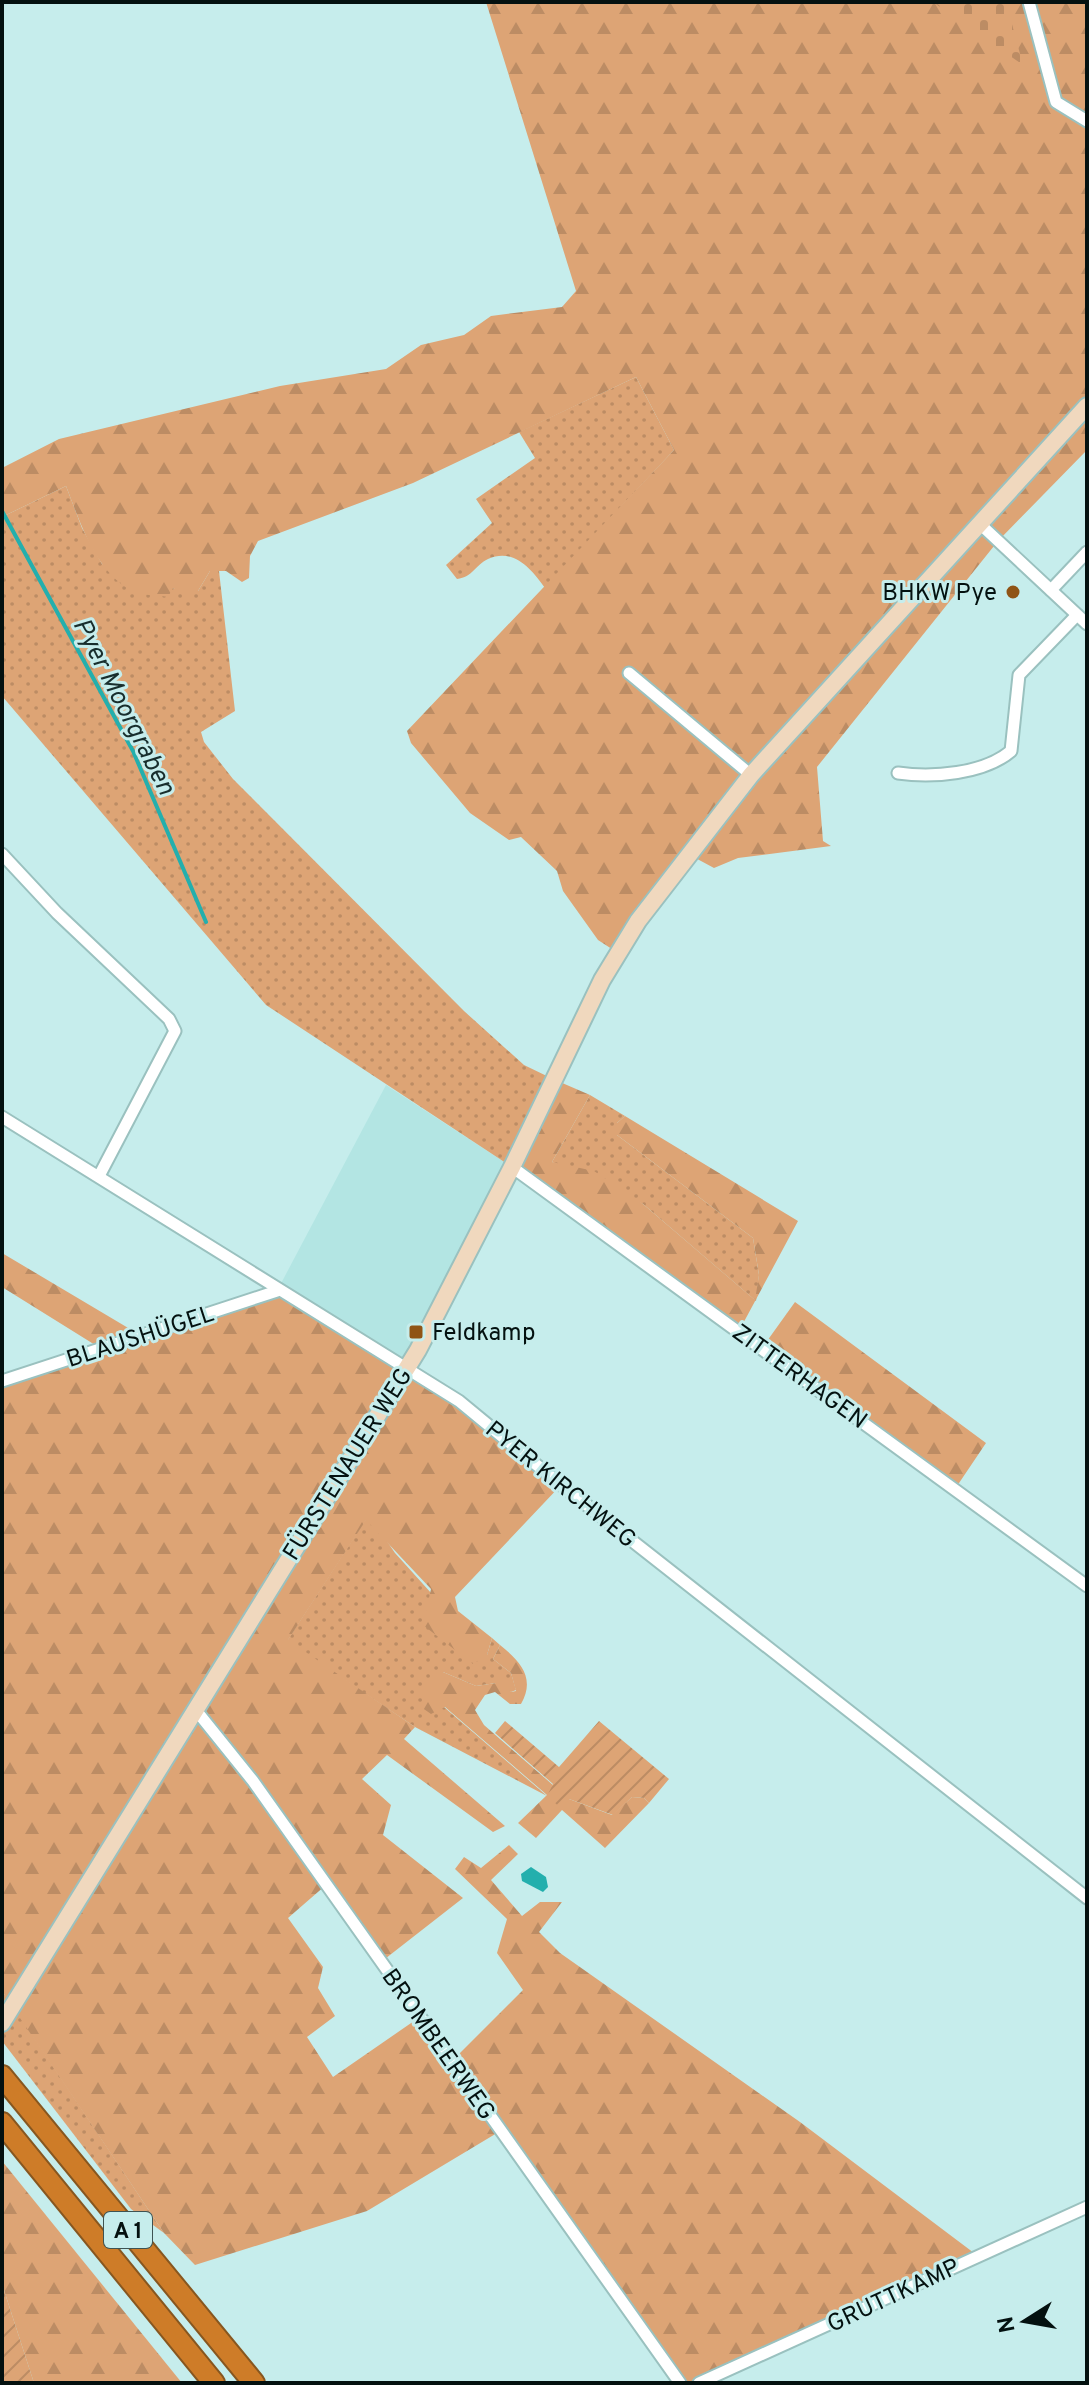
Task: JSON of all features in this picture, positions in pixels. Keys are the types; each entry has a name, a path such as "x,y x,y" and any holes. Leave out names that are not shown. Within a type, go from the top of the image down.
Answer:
{"highway":[{"name":"A 1","path":"2,2076 254,2383"},
{"name":"A 1","path":"2,2123 214,2383"}],"street":[{"path":"1029,2 1056,102 1087,121"},
{"name":"FÜRSTENAUER WEG","path":"2,2023 407,1368 512,1167 571,1042 638,921 751,775 1087,406"},
{"path":"980,524 1087,624"},
{"path":"1051,590 1087,552"},
{"path":"898,773 925,777 999,761 1011,751 1019,675 1077,615"},
{"path":"629,673 751,775"},
{"path":"2,854 57,913 169,1019 175,1031 99,1176"},
{"name":"PYER KIRCHWEG","path":"2,1117 277,1291 459,1401 573,1495 1087,1898"},
{"name":"ZITTERHAGEN","path":"512,1167 1087,1586"},
{"name":"BLAUSHÜGEL","path":"2,1381 277,1291"},
{"name":"BROMBEERWEG","path":"195,1709 253,1781 680,2383"},
{"name":"GRUTTKAMP","path":"699,2383 1087,2207"}],"shaded area":[{"path":"386,1085 512,1167 407,1368 277,1291"}],"green space":[{"path":"486,2 1087,2 1087,450 998,541 817,767 823,841 831,846 738,858 714,868 688,854 618,953 598,940 563,891 557,871 521,837 509,840 470,813 411,743 407,731 674,450 636,377 413,483 258,541 250,556 249,578 242,582 226,571 210,571 198,591 187,595 173,588 168,597 144,594 118,582 90,544 66,486 2,517 2,468 59,439 280,386 386,369 421,345 464,335 491,316 562,307 576,291"},
{"path":"933,2 1006,2 1023,65"},
{"path":"636,377 674,450 545,588 521,562 506,556 488,559 467,576 457,579 446,565 492,523 476,499 535,458 519,432"},
{"path":"66,486 82,528 102,564 172,588 198,591 210,571 219,571 235,711 201,732 204,742 233,779 464,1011 524,1065 553,1079 512,1167 266,1005 2,696 2,517"},
{"path":"553,1079 590,1095 552,1162 594,1171 643,1204 755,1300 759,1275 753,1238 617,1135 617,1123 625,1116 798,1221 739,1331 762,1348 795,1302 986,1443 955,1489 512,1167"},
{"path":"590,1095 625,1116 617,1123 617,1135 753,1238 759,1275 756,1301 643,1204 552,1162"},
{"path":"2,1253 140,1335 277,1291 417,1374 561,1485 455,1597 458,1611 492,1638 487,1655 473,1664 423,1625 431,1589 366,1520 288,1640 415,1727 404,1739 505,1826 493,1832 387,1755 362,1779 391,1805 383,1835 463,1898 381,1962 326,1885 288,1918 323,1967 318,1988 335,2016 307,2037 333,2077 414,2021 445,2068 523,1990 497,1953 507,1919 455,1869 464,1857 481,1868 509,1845 518,1854 491,1880 522,1916 540,1902 562,1902 539,1932 560,1953 800,2122 978,2256 692,2383 684,2383 502,2130 367,2211 195,2265 164,2233 2,1991 2,1381 100,1348 2,1287"},
{"path":"366,1519 380,1531 395,1553 487,1655 492,1638 500,1645 493,1659 511,1673 516,1690 511,1692 496,1683 476,1686 443,1672 444,1707 547,1796 415,1727 287,1641"},
{"path":"500,1645 524,1671 527,1686 521,1704 510,1704 495,1692 485,1695 475,1710 484,1725 569,1799 612,1815 632,1797 644,1798 649,1803 605,1848 562,1810 536,1838 518,1823 547,1795 445,1707 431,1714 421,1707 427,1685 443,1672 476,1686 496,1683 500,1678 511,1692 516,1691 511,1673 493,1659"},
{"path":"505,1721 559,1767 599,1721 669,1779 649,1803 644,1798 632,1797 613,1815 569,1799 562,1809 547,1796 553,1784 495,1733"},
{"path":"2,1991 164,2233 131,2209 2,2041"},
{"path":"2,2161 182,2383 34,2383 2,2284"},
{"path":"2,2284 34,2383 2,2383"}],"water":[{"path":"531,1867 546,1877 548,1887 543,1892 522,1881 521,1874"}],"waterway":[{"name":"Pyer Moorgraben","path":"2,511 133,751 206,922"}],"place":[{"name":"BHKW Pye","path":"1013,592"},
{"name":"Feldkamp","path":"416,1332"}]}
